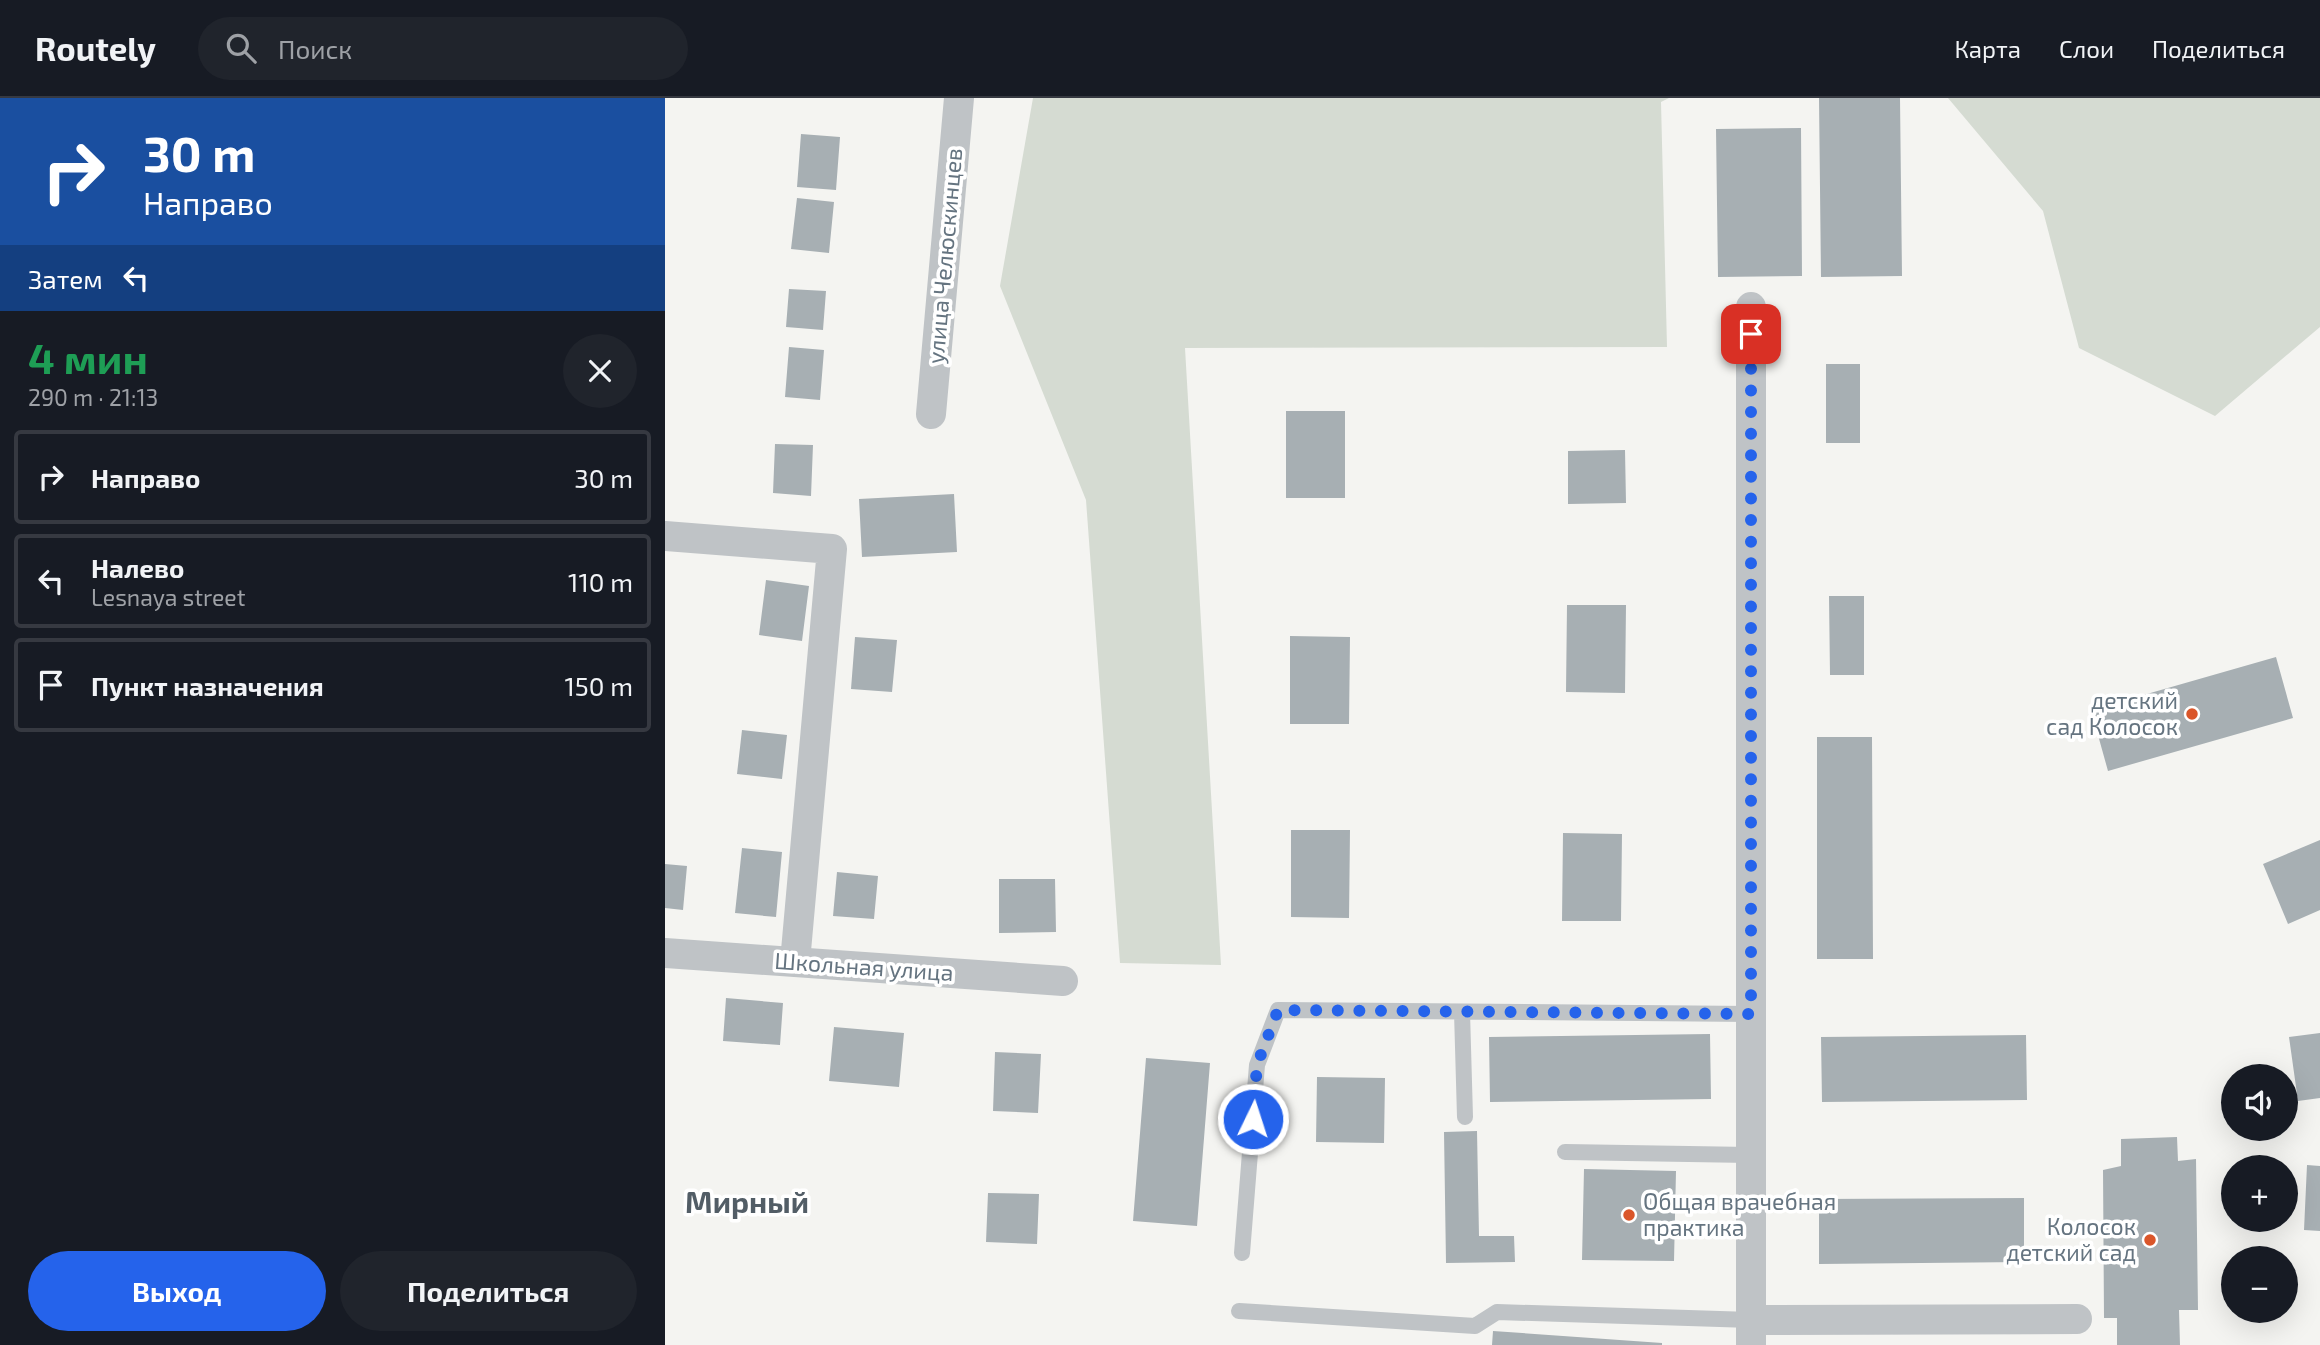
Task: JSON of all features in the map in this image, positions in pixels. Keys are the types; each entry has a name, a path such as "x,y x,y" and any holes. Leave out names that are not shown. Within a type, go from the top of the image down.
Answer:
{"street":[{"name":"улица Челюскинцев","path":"931,414 959,98"},
{"path":"1751,307 1751,1333 2077,1318"},
{"path":"665,536 832,549 795,962"},
{"name":"Школьная улица","path":"665,953 1063,981"}],"lane":[{"path":"1242,1253 1257,1065 1278,1010 1751,1014"},
{"path":"1462,1012 1465,1117"},
{"path":"1565,1152 1751,1155"},
{"path":"1239,1311 1475,1326 1496,1312 1751,1333"}],"shaded area":[{"path":"1033,98 1669,98 1661,102 1667,347 1185,348 1221,965 1120,963 1086,500 1000,286"},
{"path":"1948,98 2320,98 2320,327 2215,416 2079,348 2043,211"}],"building":[{"path":"1819,98 1900,98 1902,276 1821,277"},
{"path":"1801,128 1802,276 1718,277 1716,129"},
{"path":"801,134 840,137 836,190 797,187"},
{"path":"797,198 834,202 829,253 791,249"},
{"path":"789,289 826,291 823,330 786,327"},
{"path":"789,347 824,350 820,400 785,397"},
{"path":"1826,364 1860,364 1860,443 1826,443"},
{"path":"1286,411 1345,411 1345,498 1286,498"},
{"path":"775,444 813,445 811,496 773,493"},
{"path":"1625,450 1626,503 1568,504 1568,451"},
{"path":"954,494 957,552 862,557 859,499"},
{"path":"766,580 809,586 802,641 759,635"},
{"path":"1829,596 1864,596 1864,675 1830,675"},
{"path":"1567,605 1626,605 1625,693 1566,692"},
{"path":"1290,636 1350,637 1349,724 1290,724"},
{"path":"855,637 897,640 892,692 851,689"},
{"name":"детский сад Колосок","path":"2276,657 2293,718 2108,771 2091,710"},
{"path":"742,730 787,735 782,779 737,774"},
{"path":"1817,737 1872,737 1873,959 1817,959"},
{"path":"1291,830 1350,830 1349,918 1291,917"},
{"path":"1563,833 1622,834 1621,921 1562,921"},
{"path":"2320,840 2320,910 2288,924 2263,864"},
{"path":"742,848 782,852 776,917 735,913"},
{"path":"665,864 687,866 683,910 665,908"},
{"path":"837,872 878,876 874,919 833,916"},
{"path":"999,879 1055,879 1056,932 999,933"},
{"path":"726,998 783,1003 780,1045 723,1041"},
{"path":"834,1027 904,1033 899,1087 829,1081"},
{"path":"2320,1033 2320,1098 2298,1101 2298,1064 2293,1064 2289,1037"},
{"path":"1710,1034 1711,1099 1490,1102 1489,1037"},
{"path":"2026,1035 2027,1100 1822,1102 1821,1037"},
{"path":"995,1052 1041,1054 1038,1113 993,1111"},
{"path":"1146,1058 1210,1063 1197,1226 1133,1221"},
{"path":"1317,1077 1385,1078 1384,1143 1316,1142"},
{"path":"1477,1131 1479,1236 1514,1236 1515,1262 1446,1263 1444,1132"},
{"name":"Колосок детский сад","path":"2177,1137 2178,1161 2196,1159 2198,1310 2179,1310 2180,1345 2117,1345 2117,1318 2104,1318 2103,1170 2121,1166 2121,1139"},
{"path":"2307,1165 2320,1166 2320,1231 2304,1230"},
{"name":"Общая врачебная практика","path":"1584,1169 1676,1171 1674,1261 1582,1260"},
{"path":"988,1193 1039,1194 1037,1244 986,1242"},
{"path":"2024,1198 2024,1262 1819,1264 1819,1199"},
{"path":"1493,1331 1662,1343 1662,1345 1492,1345"}],"place":[{"name":"детский сад Колосок","path":"2192,714"},
{"name":"Общая врачебная практика","path":"1629,1215"},
{"name":"Колосок детский сад","path":"2150,1240"}],"district":[{"name":"Мирный","path":"747,1203"}],"route":[{"path":"1253,1119 1257,1065 1278,1010 1751,1014 1751,334"}]}
